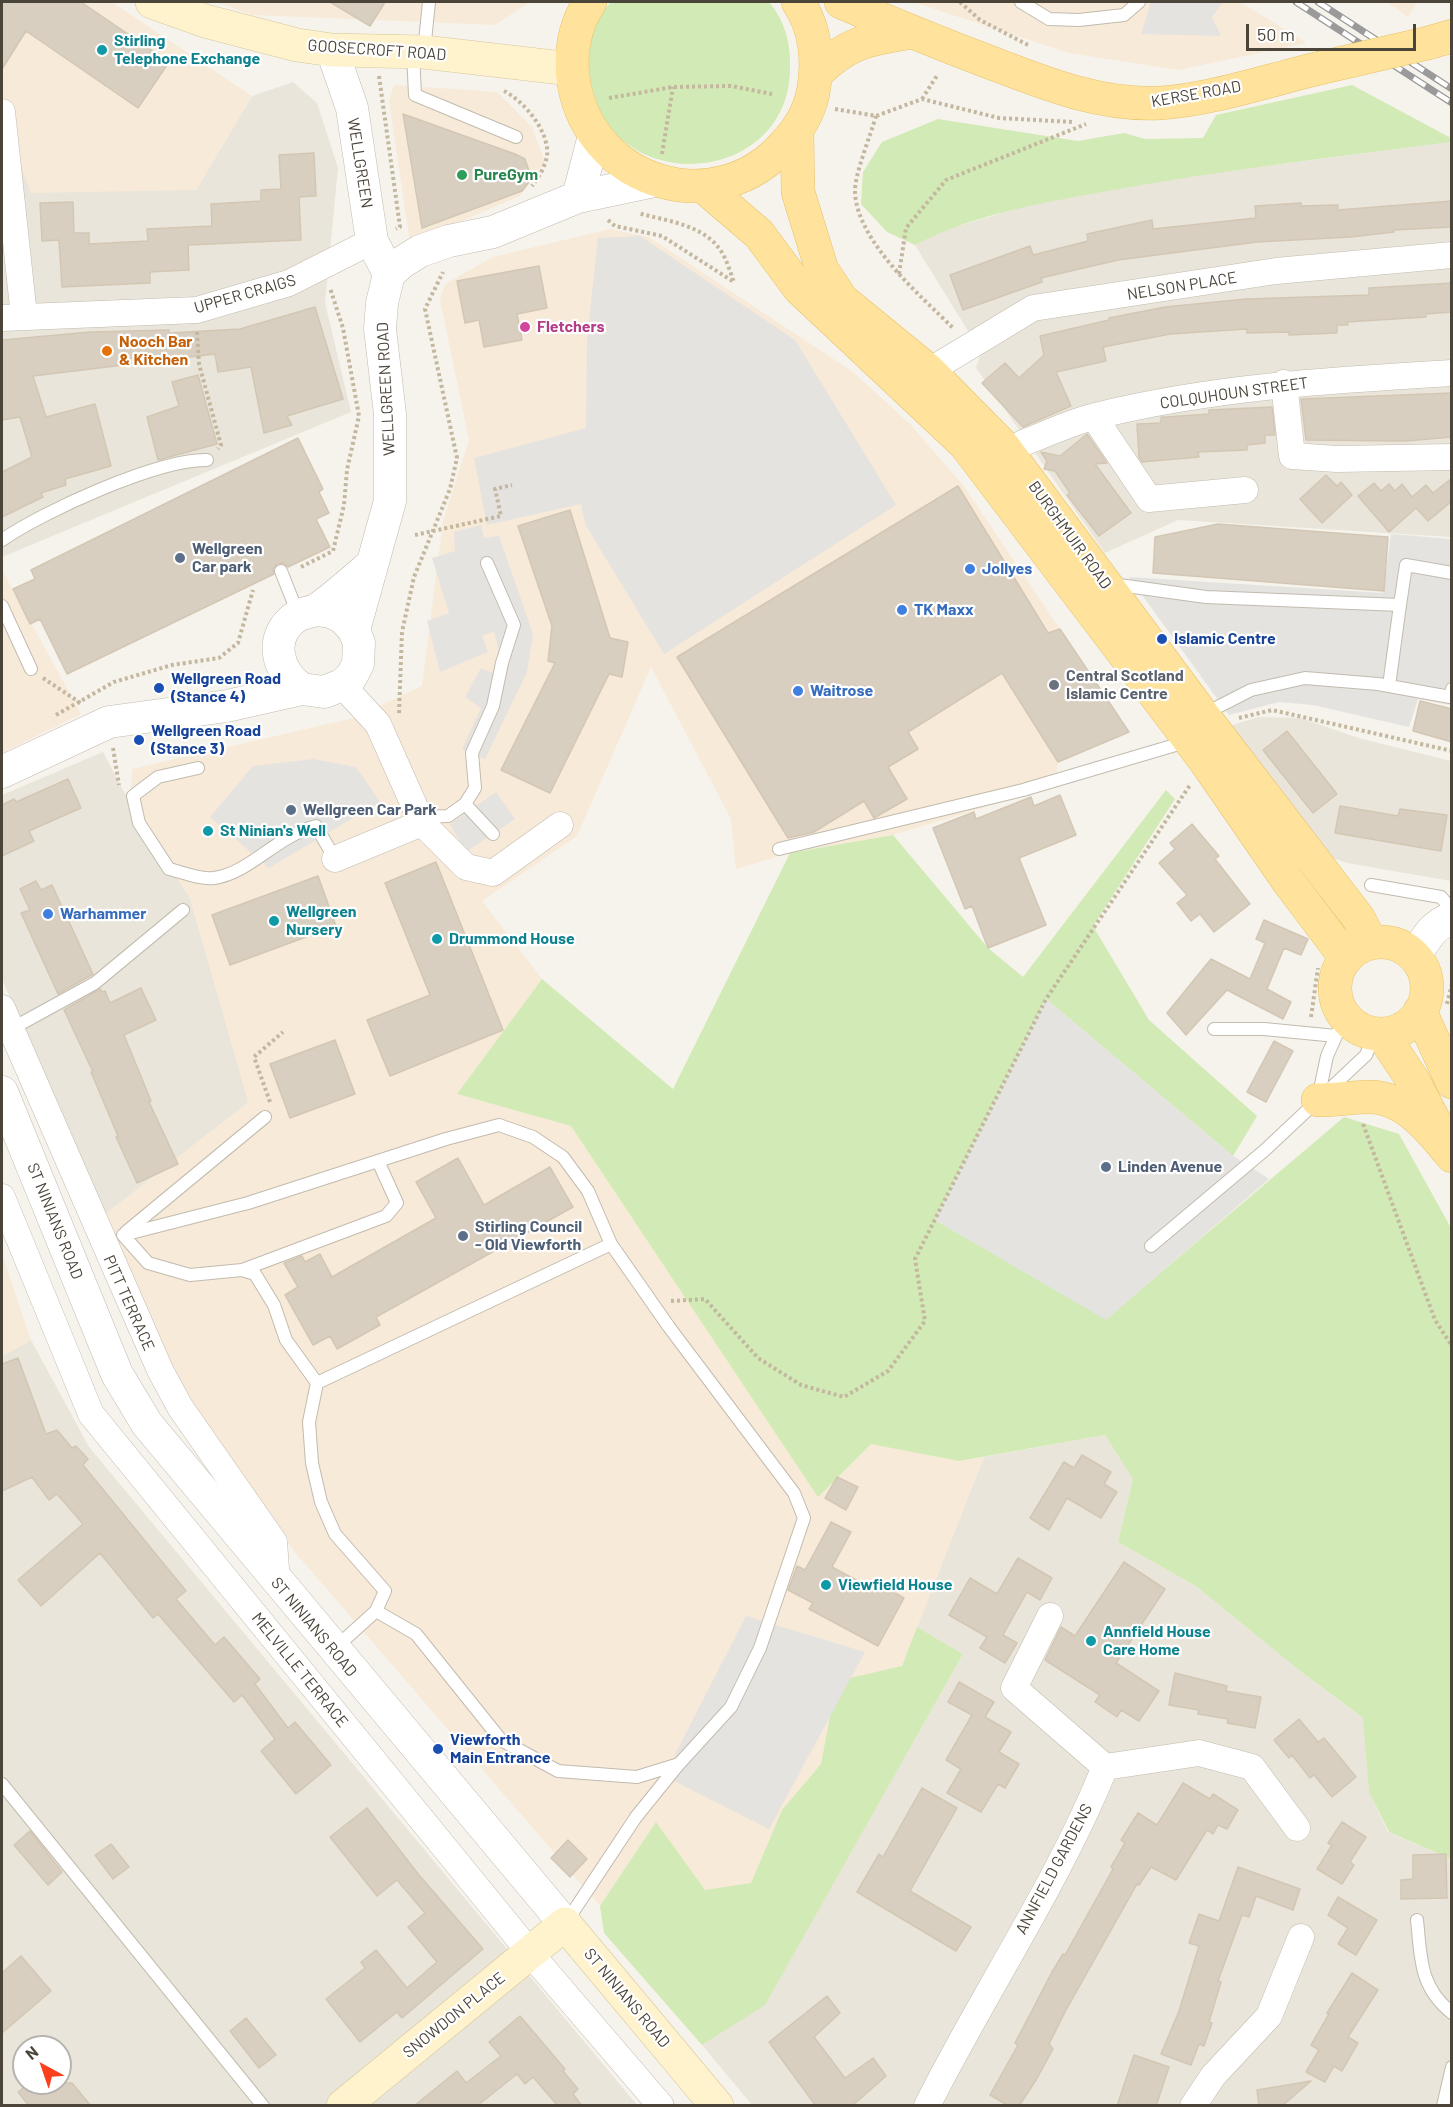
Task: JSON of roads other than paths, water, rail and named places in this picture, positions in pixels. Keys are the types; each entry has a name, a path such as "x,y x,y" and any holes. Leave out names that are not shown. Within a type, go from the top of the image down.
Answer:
{"main road":[{"name":"GOOSECROFT ROAD","path":"152,2 205,21 297,45 332,50 419,52 571,69"},
{"path":"585,4 574,39 571,69 578,104 594,136 620,163 658,168 705,187 741,178 773,159 797,131 811,104 816,74 814,41 804,10 798,2"},
{"name":"KERSE ROAD","path":"841,2 912,32 1054,86 1100,100 1128,103 1162,103 1200,97 1440,39"},
{"path":"816,74 835,54 854,45 875,38 912,32"},
{"name":"BURGHMUIR ROAD","path":"797,131 798,192 822,270 842,300 929,371 1003,446 1105,583 1202,736 1288,881 1345,953"},
{"name":"BURGHMUIR ROAD","path":"705,187 759,234 799,288 965,444 1202,736"},
{"path":"1387,942 1402,947 1415,956 1423,969 1427,983 1426,998 1420,1011 1410,1023 1398,1031 1379,1034 1340,1026 1335,984 1345,953 1387,942"},
{"path":"1420,1011 1452,1082"},
{"path":"1379,1034 1414,1082 1452,1154"},
{"path":"1318,1100 1372,1097 1398,1104 1430,1127 1452,1154"},
{"name":"SNOWDON PLACE","path":"342,2106 565,1924"},
{"name":"ST NINIANS ROAD","path":"565,1924 717,2106"}],"street":[{"name":"WELLGREEN","path":"332,50 352,108 372,241 390,274"},
{"path":"2,112 13,317"},
{"path":"578,197 594,136"},
{"path":"390,274 401,262 420,251 449,241 493,232 578,197 658,168"},
{"name":"UPPER CRAIGS","path":"13,317 197,310 289,283 372,241"},
{"name":"NELSON PLACE","path":"929,371 1033,308 1276,271 1452,255"},
{"name":"WELLGREEN ROAD","path":"372,564 390,501 390,414 381,329 382,303 390,274"},
{"name":"COLQUHOUN STREET","path":"1023,442 1094,417 1169,401 1284,383 1452,373"},
{"path":"1284,383 1292,456 1337,459 1452,457"},
{"path":"1094,417 1149,499 1245,490"},
{"path":"302,689 290,681 278,657 279,643 286,626 372,564"},
{"path":"354,630 372,564"},
{"path":"2,772 109,722 227,706 302,689 324,692 342,685 351,677 358,664 359,643 354,630 343,618 331,612 307,613"},
{"path":"227,706 278,657"},
{"path":"342,685 378,724 421,820 466,867 494,873 560,825"},
{"path":"335,859 421,820"},
{"path":"1415,956 1429,934 1441,922 1452,918"},
{"name":"PITT TERRACE","path":"5,1023 160,1370 180,1407 274,1542 278,1582"},
{"name":"ST NINIANS ROAD","path":"2,1092 117,1374 147,1424 333,1650 565,1924"},
{"name":"MELVILLE TERRACE","path":"2,1197 91,1414 531,1952 661,2106"},
{"path":"1050,1616 1014,1688 1105,1767 1199,1753 1252,1767 1298,1828"},
{"name":"ANNFIELD GARDENS","path":"927,2106 957,2046 1080,1827 1105,1767"},
{"path":"1193,2106 1213,2076 1269,2016 1301,1937"}],"lane":[{"path":"429,2 419,52 415,95 516,137"},
{"path":"1021,2 1049,19 1079,20 1124,15 1139,2"},
{"path":"2,540 19,528 106,487 188,459 207,460"},
{"path":"421,820 448,816 465,804 475,788 472,753 493,706 502,663 514,625 487,563"},
{"path":"1389,686 1406,565 1452,573"},
{"path":"281,571 307,613"},
{"path":"1105,583 1206,597 1400,605"},
{"path":"2,606 31,669"},
{"path":"780,849 1023,790 1202,736 1251,690 1305,678 1389,686 1450,697 1452,689"},
{"path":"198,768 158,777 133,796 139,823 169,870 213,879 240,870 278,842 316,826 335,859"},
{"path":"465,804 493,834"},
{"path":"1371,885 1441,897 1452,910"},
{"path":"5,1023 95,982 183,910"},
{"path":"1214,1029 1264,1029 1309,1034 1340,1026"},
{"path":"1318,1100 1327,1056 1340,1026"},
{"path":"1151,1246 1265,1150 1366,1055 1379,1034"},
{"path":"123,1235 265,1118"},
{"path":"123,1235 248,1203 499,1125 533,1137 562,1157 588,1191 611,1244 651,1302 794,1493 804,1518 760,1648 731,1707 679,1764 636,1817 565,1924"},
{"path":"123,1235 148,1263 190,1275 242,1270 386,1216 398,1203 378,1161"},
{"path":"317,1383 611,1244"},
{"path":"242,1270 255,1274 274,1305 286,1340 317,1383 309,1422 312,1463 321,1502 335,1534 385,1591 376,1611 333,1650"},
{"path":"376,1611 416,1634 501,1740 558,1771 637,1777 679,1764"},
{"path":"2,1784 263,2106"},
{"path":"1417,1920 1422,1972 1430,1990 1452,2013"},
{"path":"1443,2106 1452,2067"}],"railway":[{"path":"1296,2 1452,103"},
{"path":"1318,2 1452,89"}],"place":[{"name":"Stirling Telephone Exchange","path":"102,50"},
{"name":"PureGym","path":"462,175"},
{"name":"Fletchers","path":"525,327"},
{"name":"Nooch Bar & Kitchen","path":"107,351"},
{"name":"Wellgreen Car park","path":"180,558"},
{"name":"Jollyes","path":"970,569"},
{"name":"TK Maxx","path":"902,610"},
{"name":"Islamic Centre","path":"1162,639"},
{"name":"Central Scotland Islamic Centre","path":"1054,685"},
{"name":"Wellgreen Road (Stance 4)","path":"159,688"},
{"name":"Waitrose","path":"798,691"},
{"name":"Wellgreen Road (Stance 3)","path":"139,740"},
{"name":"Wellgreen Car Park","path":"291,810"},
{"name":"St Ninian's Well","path":"208,831"},
{"name":"Warhammer","path":"48,914"},
{"name":"Wellgreen Nursery","path":"274,921"},
{"name":"Drummond House","path":"437,939"},
{"name":"Linden Avenue","path":"1106,1167"},
{"name":"Stirling Council - Old Viewforth","path":"463,1236"},
{"name":"Viewfield House","path":"826,1585"},
{"name":"Annfield House Care Home","path":"1091,1641"},
{"name":"Viewforth Main Entrance","path":"438,1749"}]}
